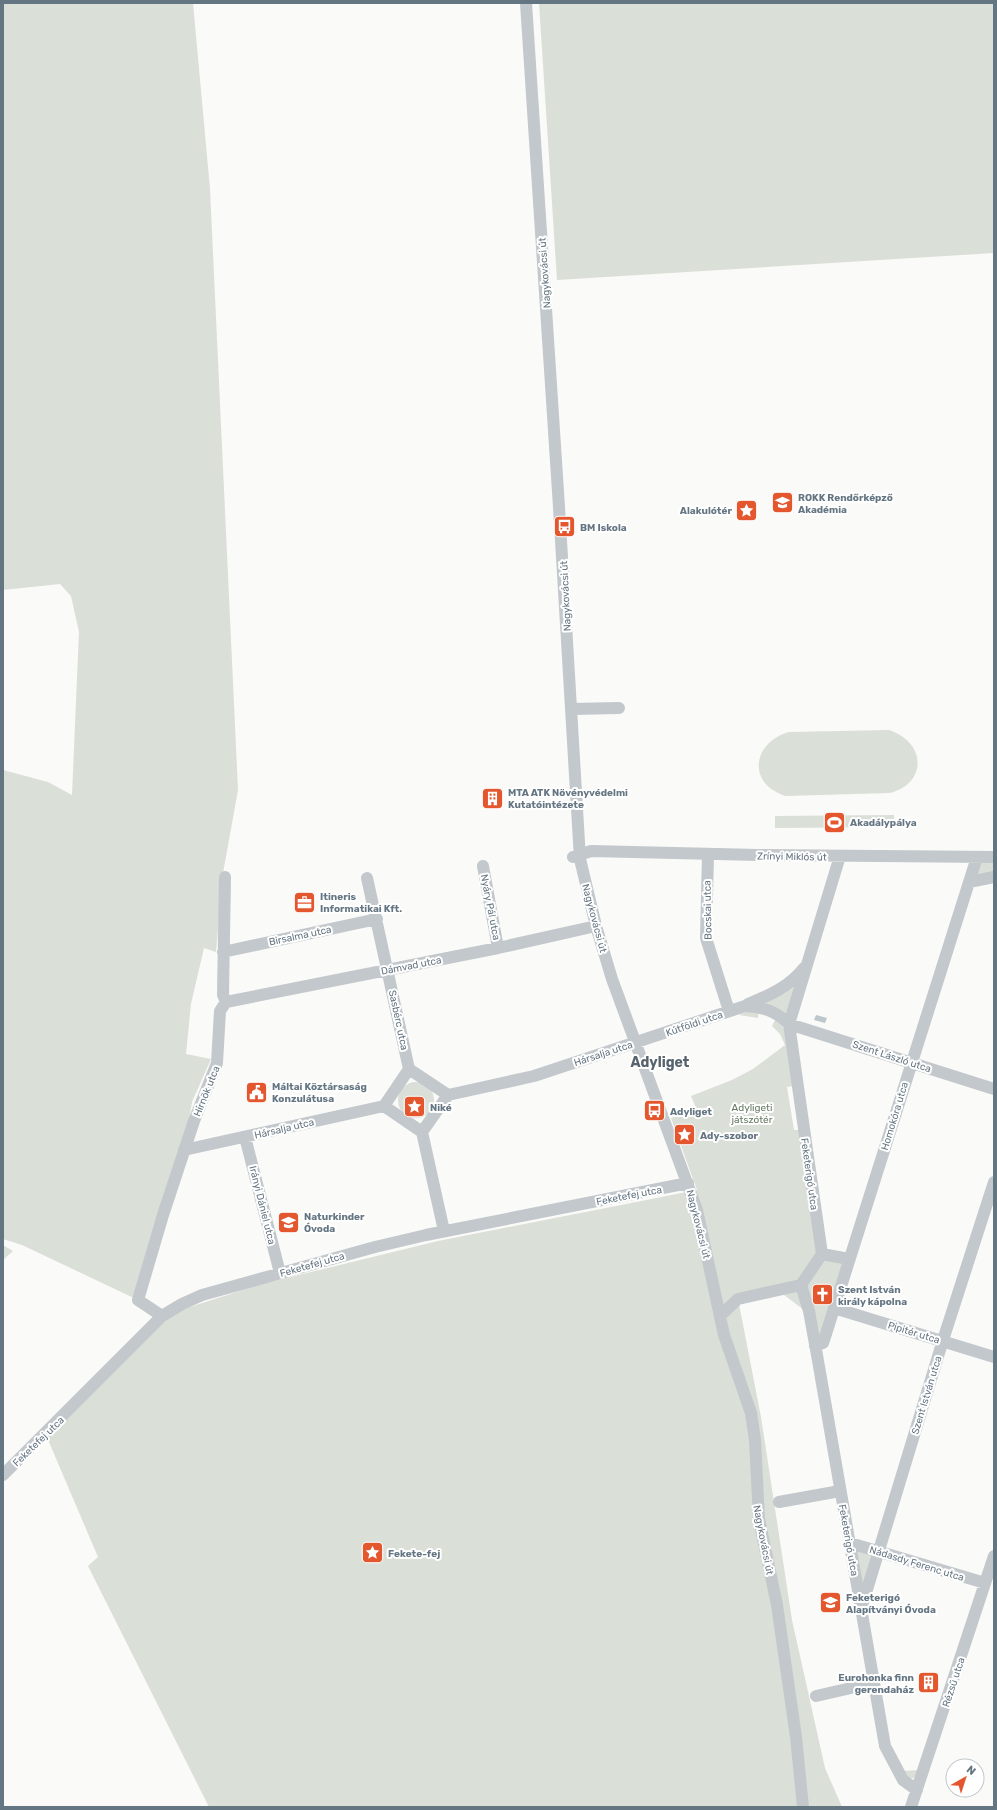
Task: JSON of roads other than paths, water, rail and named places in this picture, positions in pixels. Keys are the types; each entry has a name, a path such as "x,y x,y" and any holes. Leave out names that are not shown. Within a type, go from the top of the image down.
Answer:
{"street":[{"name":"Nagykovácsi út","path":"526,3 581,854 596,926 612,979 638,1042 688,1182 702,1228 728,1348 754,1424 758,1519 777,1605 796,1737 803,1807"},
{"path":"571,709 620,708"},
{"name":"Zrínyi Miklós út","path":"581,854 994,857"},
{"name":"Bocskai utca","path":"708,854 706,938 729,1011"},
{"name":"Feketerigó utca","path":"822,1254 789,1024 840,856"},
{"name":"Homokóra utca","path":"815,1346 823,1343 977,857"},
{"name":"Nyáry Pál utca","path":"483,866 498,948"},
{"name":"Hírnök utca","path":"162,1316 138,1300 163,1214 184,1150 217,1063 220,1011 226,1002 223,995 225,877"},
{"path":"969,882 994,877"},
{"name":"Sasbérc utca","path":"367,878 409,1069"},
{"name":"Birsalma utca","path":"223,952 377,919"},
{"name":"Dámvad utca","path":"226,1002 498,948 596,926"},
{"name":"Kútföldi utca","path":"638,1042 745,1006 783,988 796,978 807,964"},
{"name":"Kútföldi utca","path":"745,1006 762,1007 773,1011 789,1024"},
{"name":"Szent László utca","path":"789,1024 994,1089"},
{"name":"Hársalja utca","path":"448,1095 534,1076 638,1042"},
{"path":"422,1132 448,1095 409,1069 384,1106 422,1132 444,1231"},
{"name":"Hársalja utca","path":"184,1150 384,1106"},
{"name":"Irányi Dániel utca","path":"245,1137 280,1273"},
{"name":"Feketefej utca","path":"3,1475 162,1316 182,1304 202,1295 375,1247 444,1231 688,1182"},
{"name":"Szent István utca","path":"861,1609 943,1340 994,1182"},
{"path":"720,1316 738,1299 801,1285 822,1254 849,1259"},
{"name":"Feketerigó utca","path":"801,1285 809,1311 885,1746 903,1780 917,1790"},
{"name":"Pipitér utca","path":"834,1308 943,1340 994,1357"},
{"name":"Feketerigó utca","path":"779,1502 840,1491"},
{"name":"Nádasdy Ferenc utca","path":"850,1543 985,1583"},
{"name":"Rézsű utca","path":"911,1807 994,1556"},
{"path":"816,1696 873,1683"}],"place":[{"name":"ROKK Rendőrképző Akadémia","path":"783,503"},
{"name":"Alakulótér","path":"747,510"},
{"name":"BM Iskola","path":"564,527"},
{"name":"MTA ATK Növényvédelmi Kutatóintézete","path":"492,798"},
{"name":"Akadálypálya","path":"835,822"},
{"name":"Itineris Informatikai Kft.","path":"305,902"},
{"name":"Máltai Köztársaság Konzulátusa","path":"256,1092"},
{"name":"Niké","path":"414,1107"},
{"name":"Adyliget","path":"655,1111"},
{"name":"Ady-szobor","path":"684,1135"},
{"name":"Naturkinder Óvoda","path":"288,1222"},
{"name":"Szent István király kápolna","path":"822,1295"},
{"name":"Fekete-fej","path":"372,1553"},
{"name":"Feketerigó Alapítványi Óvoda","path":"831,1603"},
{"name":"Eurohonka finn gerendaház","path":"929,1683"}],"district":[{"name":"Adyliget","path":"660,1062"}],"park label":[{"name":"Adyligeti játszótér","path":"752,1112"}]}
